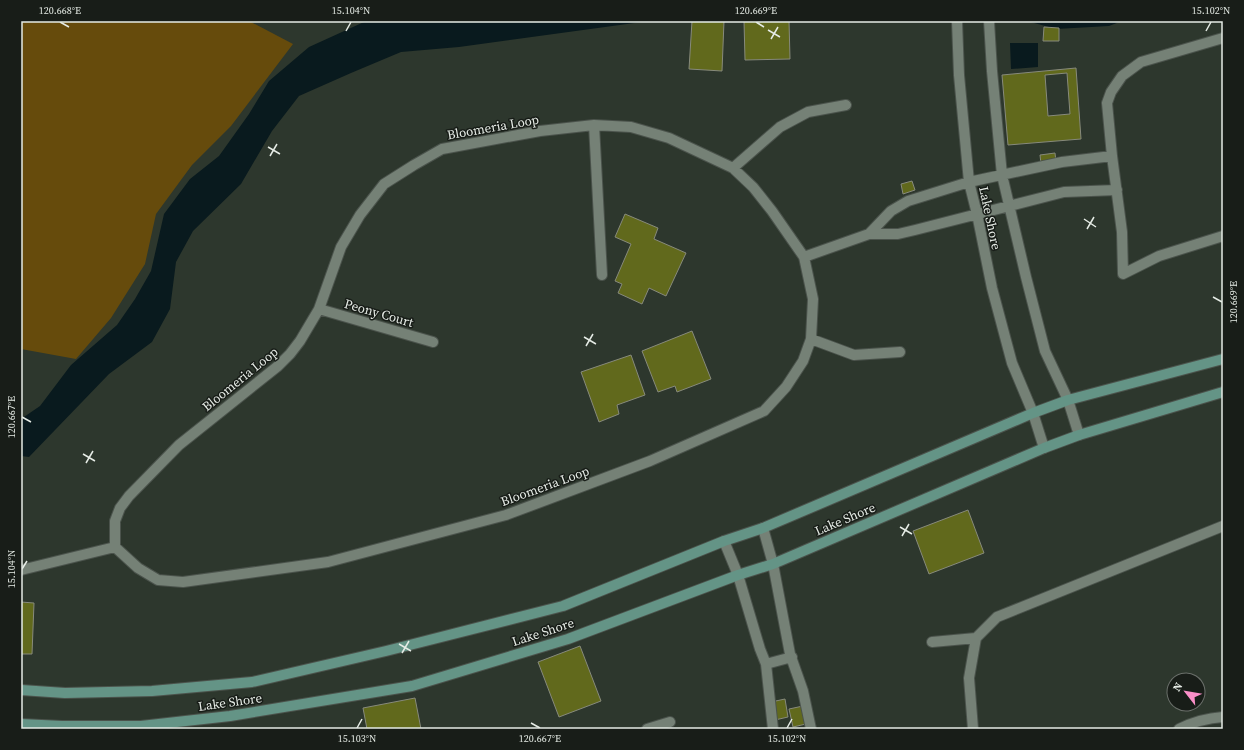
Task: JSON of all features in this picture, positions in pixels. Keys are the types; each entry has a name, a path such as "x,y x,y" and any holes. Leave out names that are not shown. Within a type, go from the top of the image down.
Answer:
{"street":[{"name":"Lake Shore","path":"958,26 959,75 969,182 992,288 1012,363 1033,413 1044,448"},
{"name":"Lake Shore","path":"989,26 1002,175 1045,351 1068,400 1079,436"},
{"path":"1223,38 1141,62 1122,76 1111,92 1107,103 1122,232 1123,274 1159,256 1223,236"},
{"path":"733,168 780,127 794,119 808,112 846,105"},
{"path":"594,125 602,275"},
{"name":"Bloomeria Loop","path":"594,125 631,128 669,138 733,168 753,187 772,211 804,257 813,299 811,339 803,361 786,388 764,411 650,461 506,515 328,562 183,582 158,580 138,568 115,547 115,521 120,508 129,496 179,445 222,409 278,366 300,341 319,309 341,247 360,215 384,184 442,149 540,130 594,125"},
{"path":"869,234 891,211 908,201 969,182 1062,162 1112,156"},
{"path":"804,257 869,234 898,234 1064,192 1117,190"},
{"name":"Peony Court","path":"319,309 433,342"},
{"path":"811,339 854,355 900,352"},
{"name":"Lake Shore","path":"21,690 65,693 152,691 252,682 386,651 563,606 724,541 763,528 1033,413 1068,400 1223,359"},
{"name":"Lake Shore","path":"21,724 62,726 142,726 230,716 412,686 568,639 738,575 773,564 1044,448 1223,392"},
{"path":"973,729 969,678 976,638 997,617 1223,526"},
{"path":"763,528 773,564 790,654 803,691 811,729"},
{"path":"724,541 738,575 760,649 766,664 773,729"},
{"path":"21,570 115,547"},
{"path":"932,642 976,638"},
{"path":"766,664 792,657"},
{"path":"1179,729 1210,718 1223,717"},
{"path":"647,729 670,722"}],"shaded area":[{"path":"21,21 249,21 293,44 231,126 192,165 156,214 145,264 111,318 76,359 21,349"},
{"path":"649,21 459,47 401,52 299,96 272,131 241,184 193,231 176,262 170,309 152,342 109,374 29,457 21,456 21,419 40,406 71,365 117,325 135,299 151,271 164,214 190,179 219,156 249,114 269,81 309,47 364,22"},
{"path":"1027,21 1122,21 1109,26 1056,29"},
{"path":"1010,43 1038,43 1038,67 1011,69"}],"building":[{"path":"692,21 724,21 722,71 689,69"},
{"path":"744,21 789,21 790,59 745,60"},
{"path":"1044,27 1059,28 1059,41 1043,41"},
{"path":"1076,68 1081,139 1008,145 1002,75","holes":["1067,73 1070,114 1048,116 1045,75"]},
{"path":"1055,153 1056,162 1041,164 1040,155"},
{"path":"912,181 915,190 903,194 901,184"},
{"path":"625,214 658,228 654,239 686,253 666,296 649,288 642,304 618,293 622,284 615,281 631,244 615,237"},
{"path":"692,331 711,379 677,392 675,386 658,392 642,351"},
{"path":"631,355 645,395 617,405 619,414 599,422 581,372"},
{"path":"968,510 984,553 929,574 913,531"},
{"path":"21,602 34,603 32,654 21,654"},
{"path":"580,646 601,701 559,717 538,662"},
{"path":"415,698 421,729 367,729 363,708"},
{"path":"785,699 788,717 775,720 771,702"},
{"path":"803,706 806,724 793,727 789,709"}]}
